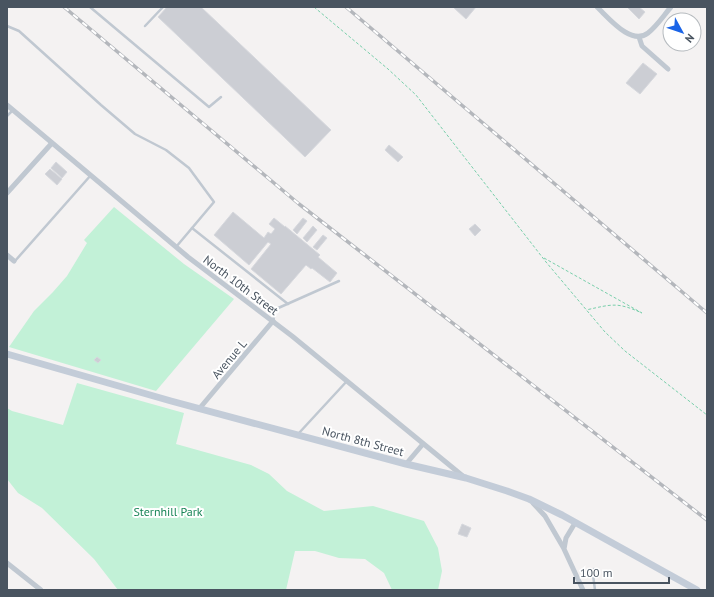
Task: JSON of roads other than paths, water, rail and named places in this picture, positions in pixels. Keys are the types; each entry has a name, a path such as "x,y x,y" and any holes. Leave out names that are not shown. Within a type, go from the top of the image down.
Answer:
{"street":[{"path":"597,7 628,34 639,37 648,33 671,7"},
{"path":"639,37 642,46 668,69"},
{"name":"North 10th Street","path":"7,105 176,247 273,321 466,478"},
{"path":"7,193 52,143"},
{"path":"7,255 14,261"},
{"name":"Avenue L","path":"199,409 273,321"},
{"name":"North 8th Street","path":"7,354 199,409 406,464 466,478 529,499 697,590"},
{"path":"406,464 423,444"},
{"path":"529,499 544,516 564,549 583,590"},
{"path":"564,549 566,538 575,523"},
{"path":"7,563 41,590"}],"lane":[{"path":"90,7 209,107 221,98"},
{"path":"144,26 163,7"},
{"path":"602,12 606,7"},
{"path":"7,26 19,31 135,134 166,150 189,168 214,202 176,247"},
{"path":"7,116 13,110"},
{"path":"14,261 90,175"},
{"path":"192,228 288,304"},
{"path":"273,321 276,309 339,281"},
{"path":"297,435 347,381"},
{"path":"594,569 593,575 595,590"}],"railway":[{"path":"64,7 299,204 707,520"},
{"path":"346,7 707,313"}],"park label":[{"name":"Sternhill Park","path":"168,511"}]}
